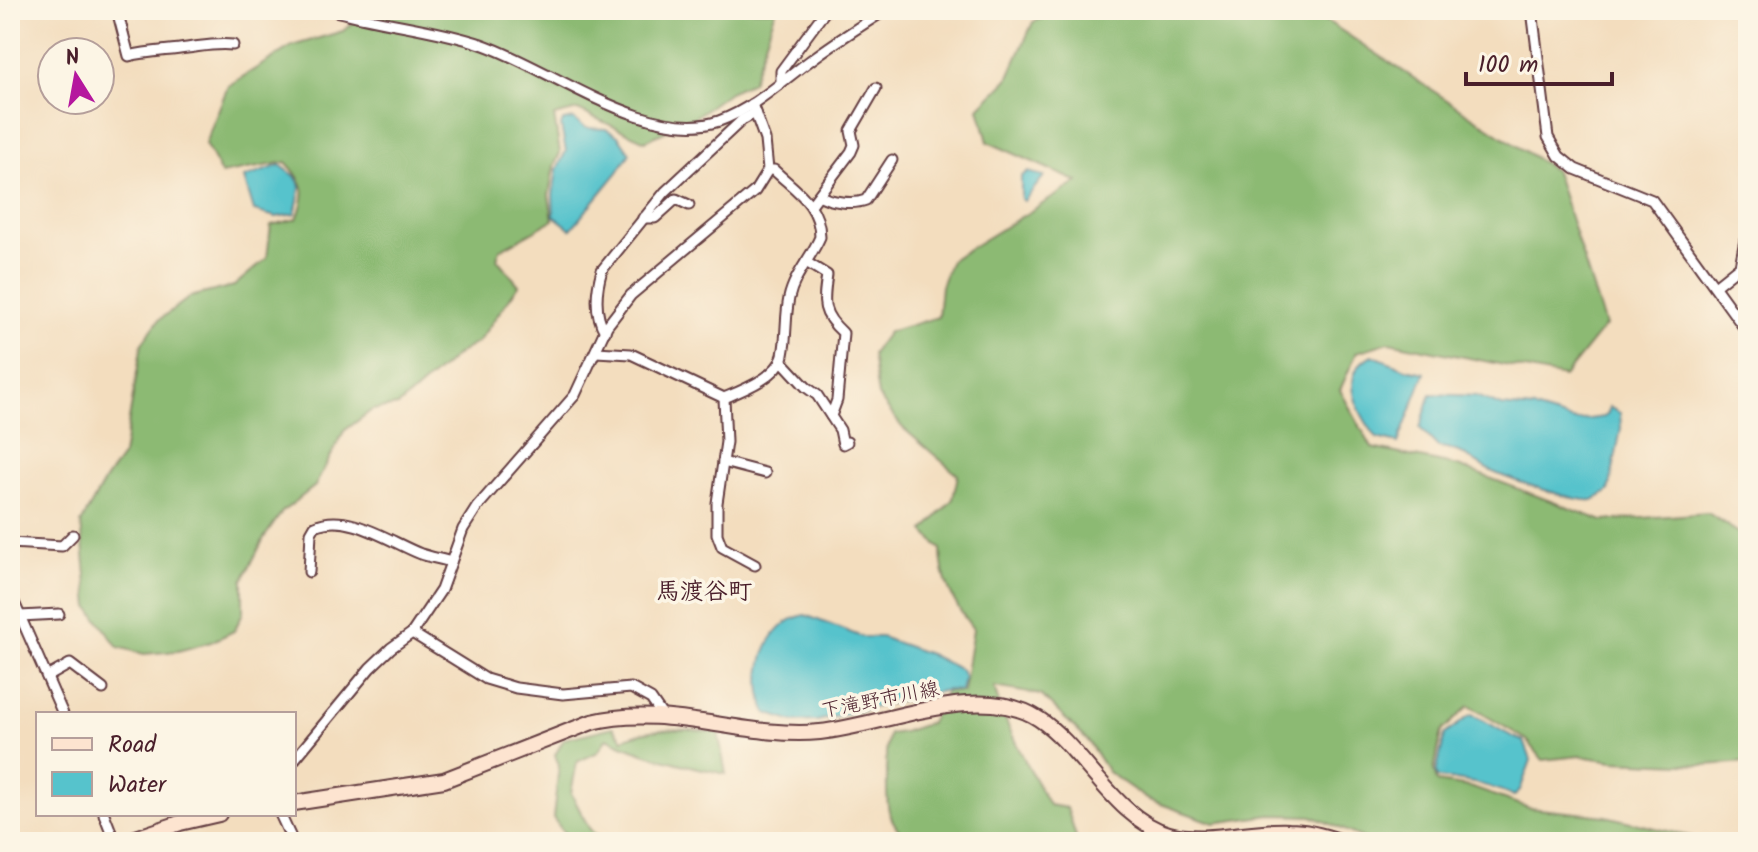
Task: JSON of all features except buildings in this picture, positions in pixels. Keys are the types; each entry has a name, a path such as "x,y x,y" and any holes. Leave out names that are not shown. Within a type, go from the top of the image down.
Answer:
{"main road":[{"name":"下滝野市川線","path":"296,803 444,780 592,722 613,717 664,718 754,729 819,732 954,705 993,703 1011,706 1038,719 1125,806 1166,833 1206,838 1290,831 1321,834 1342,842"},
{"path":"124,842 210,816"}],"street":[{"path":"117,10 129,56 210,43 233,45"},
{"path":"332,10 481,44 634,114 674,125 718,122 754,108"},
{"path":"781,82 781,71 826,10"},
{"path":"605,332 597,309 598,282 602,270 665,192 781,82 886,10"},
{"path":"1532,10 1548,137 1559,156 1575,169 1652,200 1748,333"},
{"path":"811,205 851,152 854,145 851,131 876,88"},
{"path":"296,758 370,668 412,633 441,590 463,529 477,507 575,395 605,332 631,295 755,191 768,170 765,140 754,108"},
{"path":"819,195 825,199 859,203 866,200 892,160"},
{"path":"596,352 631,354 724,398 752,386 781,360 789,298 820,237 818,213 774,170 768,170"},
{"path":"643,218 655,218 676,199 689,205"},
{"path":"1715,286 1740,266 1748,237"},
{"path":"806,262 827,275 823,303 829,320 843,333 837,400 831,416"},
{"path":"781,360 817,395 840,430 843,444 847,442"},
{"path":"724,398 726,442 717,503 719,542 722,547 755,565"},
{"path":"723,462 765,473"},
{"path":"309,572 311,533 315,526 322,523 366,528 421,554 451,562"},
{"path":"10,543 62,546 73,535"},
{"path":"10,593 62,712"},
{"path":"16,611 59,614"},
{"path":"412,633 486,679 516,688 563,694 631,688 651,699 664,718"},
{"path":"47,677 70,664 103,689"},
{"path":"105,816 115,842"},
{"path":"281,816 293,842"}],"green space":[{"path":"368,10 776,10 752,82 729,92 691,120 645,141 578,110 554,116 560,153 554,166 549,195 553,220 500,250 497,259 519,285 478,342 458,354 398,406 372,410 344,431 315,486 282,512 264,538 243,580 243,613 234,631 211,642 178,651 144,654 118,647 89,607 81,523 123,455 142,343 159,320 190,297 234,286 267,258 271,225 297,219 303,201 301,182 286,162 221,174 205,144 228,86 292,46 343,31"},
{"path":"1060,10 1310,10 1555,171 1605,326 1564,377 1389,342 1357,352 1340,390 1372,448 1458,466 1603,521 1708,513 1748,539 1748,762 1705,765 1613,761 1580,756 1543,760 1527,740 1469,706 1442,731 1434,770 1437,782 1470,787 1529,808 1606,816 1692,837 1696,842 1372,842 1312,816 1272,815 1214,823 1147,799 1108,772 1088,741 1041,695 994,687 1011,732 1049,805 1067,808 1076,837 1072,842 909,842 901,833 891,817 887,802 886,753 889,734 930,723 946,691 963,692 973,629 950,592 943,571 941,549 924,531 953,499 958,475 902,427 878,396 872,354 888,332 938,317 941,286 951,260 1078,182 988,142 979,108 1008,79 1033,22"},
{"path":"613,727 623,739 659,730 718,732 726,774 680,764 607,738 598,752 577,762 571,793 589,828 601,842 571,842 553,818 559,765 555,755 564,739"}],"water":[{"path":"573,119 586,128 606,129 618,136 630,153 571,229 554,216 553,195 557,169 566,151 561,126 563,121"},
{"path":"280,165 295,176 301,186 295,214 276,217 254,211 244,178"},
{"path":"1027,172 1044,176 1024,201 1021,199 1021,177"},
{"path":"1372,355 1425,373 1398,443 1377,438 1354,395 1355,373 1361,363"},
{"path":"1431,394 1477,396 1501,406 1534,409 1575,421 1604,417 1609,407 1620,413 1621,428 1609,491 1592,500 1573,498 1509,478 1459,452 1438,447 1420,428"},
{"path":"805,615 862,637 881,637 929,654 961,670 964,678 961,691 946,690 817,721 793,722 767,713 760,684 764,654 779,629"},
{"path":"1471,715 1524,741 1531,760 1520,790 1514,796 1477,784 1438,778 1436,773 1445,734"}],"district":[{"name":"馬渡谷町","path":"704,591"}]}
